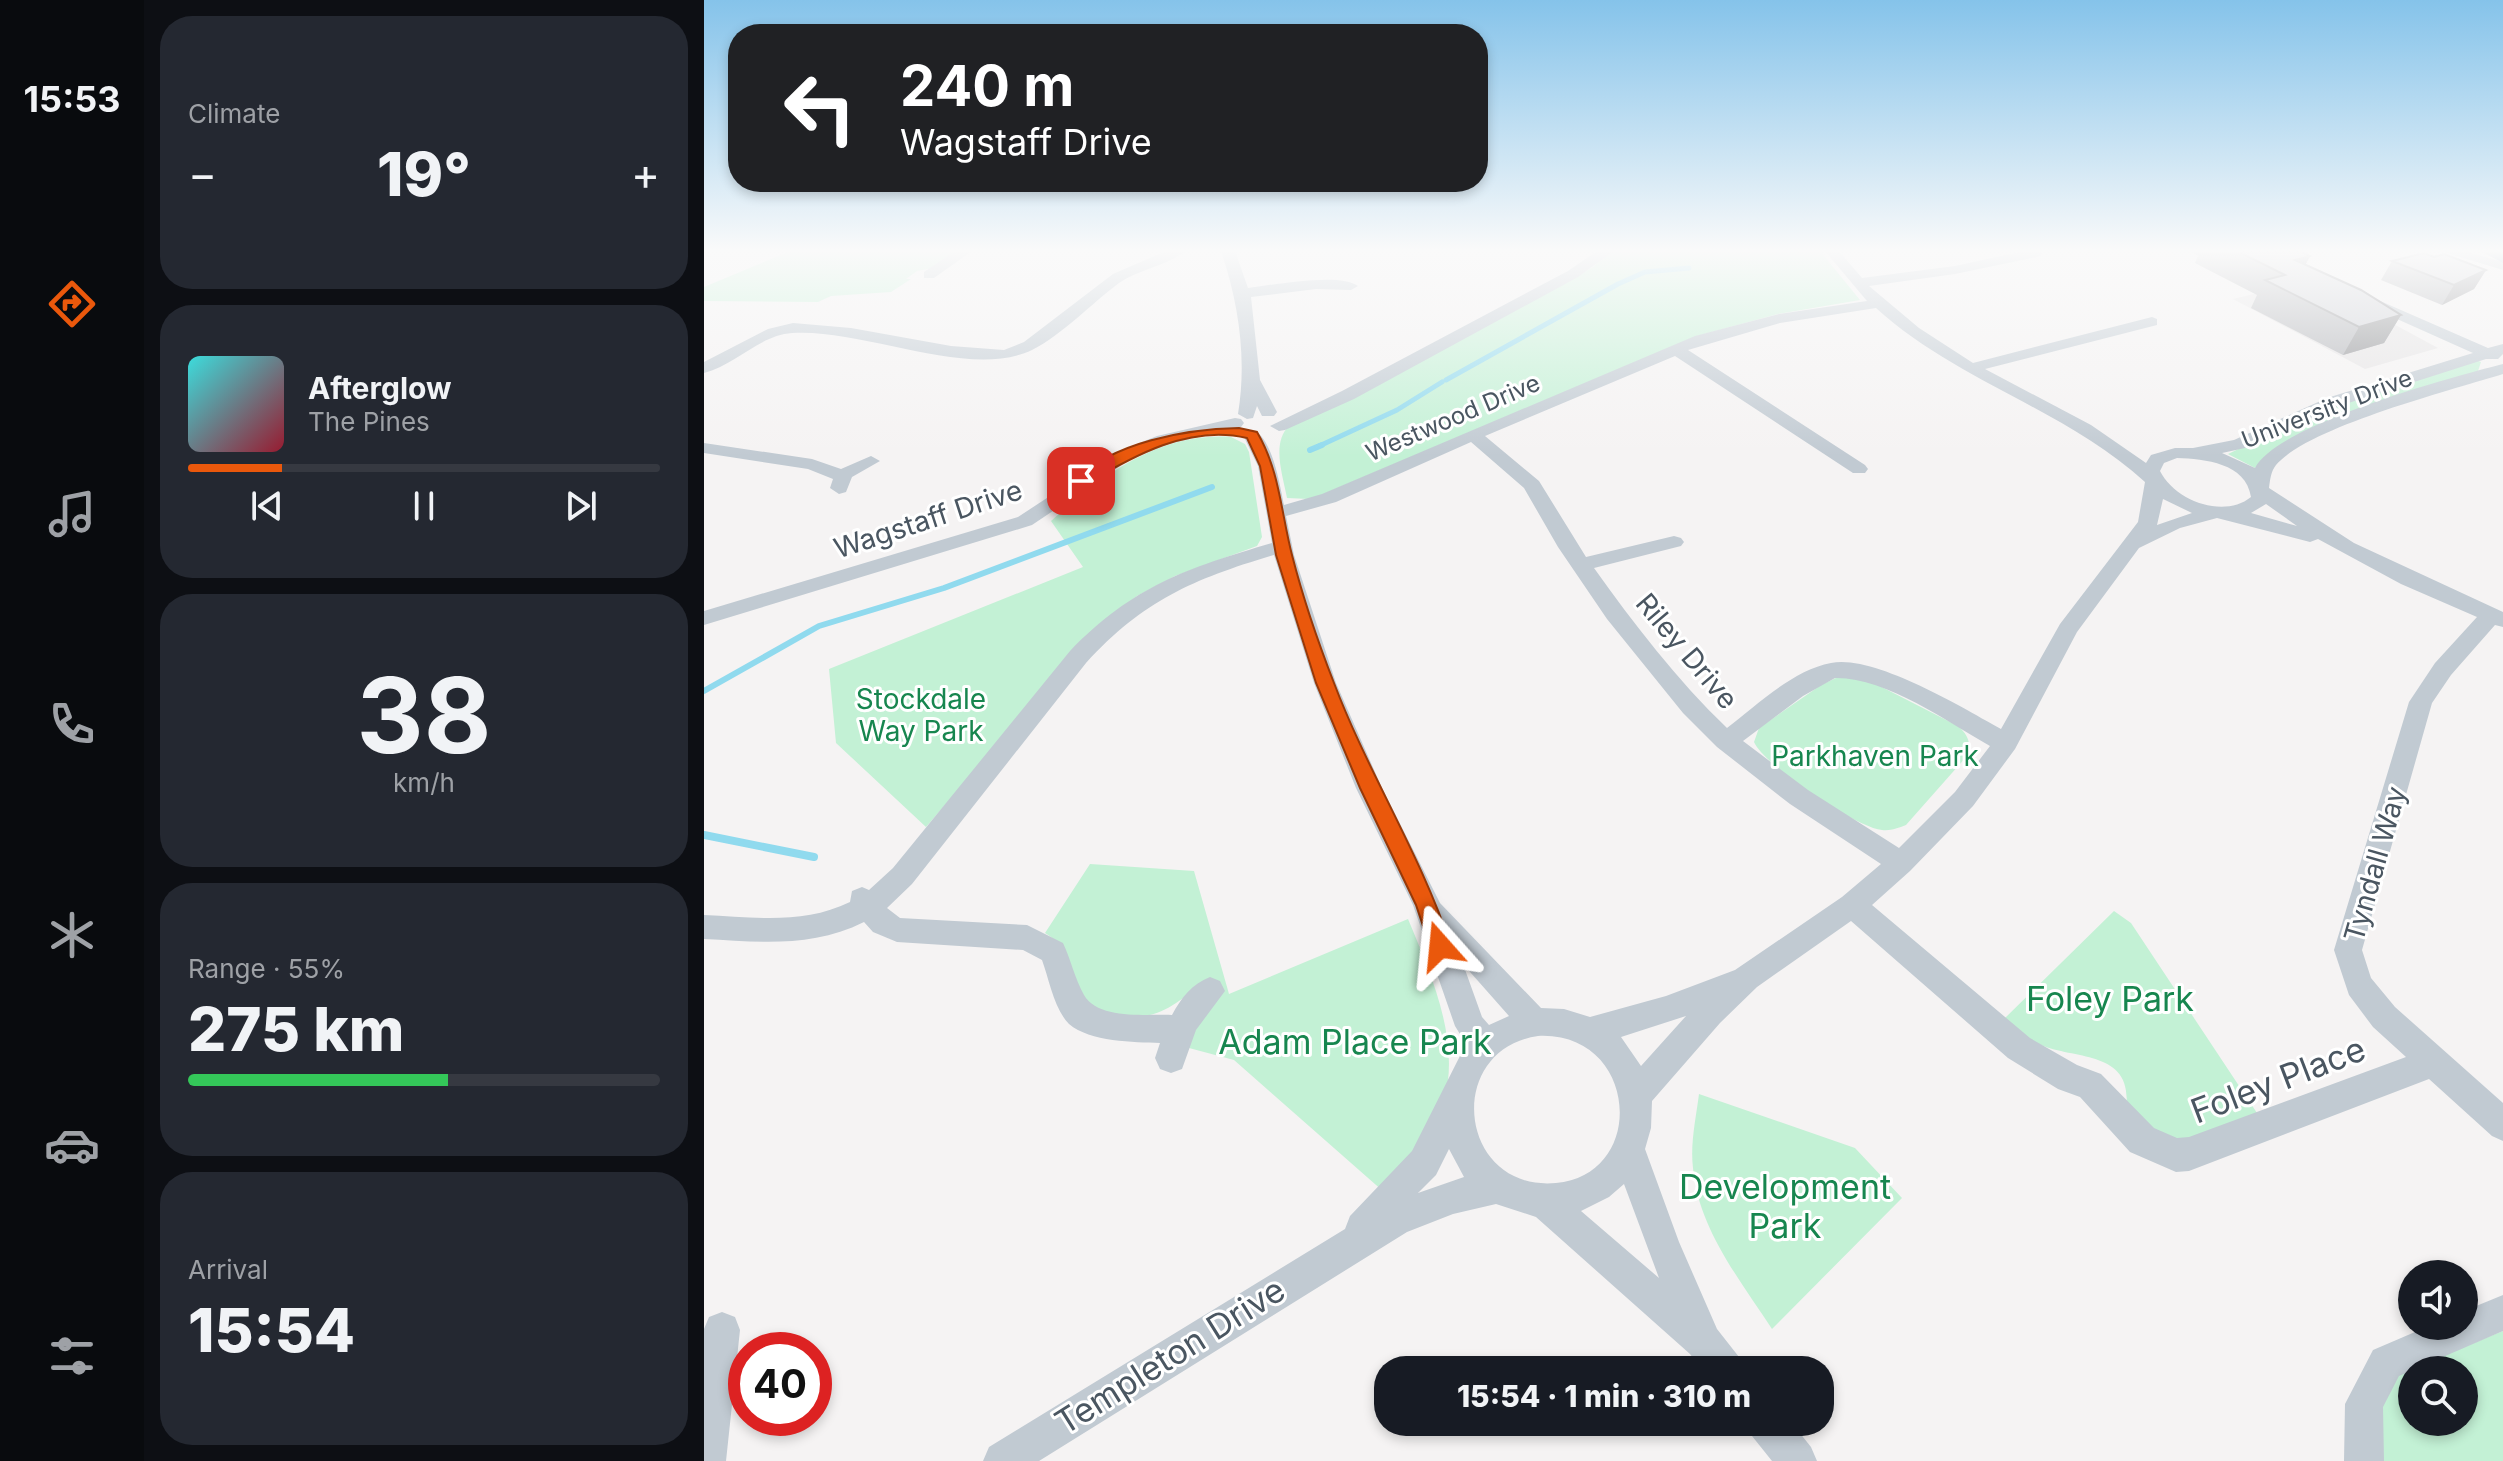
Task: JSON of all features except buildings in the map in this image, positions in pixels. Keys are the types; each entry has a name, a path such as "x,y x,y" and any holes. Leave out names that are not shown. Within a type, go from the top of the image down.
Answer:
{"street":[{"path":"704,368 773,332 793,328 851,333 951,351 1006,355 1030,345 1063,319"},
{"path":"1246,319 1252,380 1243,426 1267,466"},
{"name":"Wagstaff Drive","path":"704,618 1025,521 1123,456 1163,440 1274,420 1330,404 1489,319"},
{"name":"Westwood Drive","path":"1275,513 1329,498 1676,349 1782,319"},
{"path":"1900,319 1971,368 2081,424 2115,445 2174,499 2339,544"},
{"path":"1971,368 2160,327 2151,319"},
{"path":"2406,319 2490,353 2503,366"},
{"path":"1676,349 1859,469"},
{"name":"University Drive","path":"2191,453 2239,444 2333,402 2490,353"},
{"name":"University Drive","path":"2261,489 2266,464 2290,446 2352,417 2503,366"},
{"path":"1252,380 1274,420 1267,466 1275,513 1283,550 1325,683 1369,788 1427,905 1470,1026 1487,1046"},
{"path":"2081,424 2144,444 2220,458 2242,468 2261,489 2298,519 2339,544 2497,618"},
{"name":"Riley Drive","path":"1473,435 1532,485 1581,565 1662,675 1726,741 1799,797 1901,863"},
{"path":"704,448 812,464 841,482 871,461"},
{"path":"1636,1095 1709,1013 1747,978 1852,905 1901,863 1964,799 2006,743 2068,629 2114,566 2134,545 2151,515 2152,465 2157,459 2191,453"},
{"path":"2134,545 2173,524 2221,512 2239,511 2257,504 2261,489"},
{"path":"1581,565 1674,542"},
{"path":"704,927 812,928 894,887 1078,657 1109,624 1171,584 1229,562 1283,550"},
{"name":"Tyndall Way","path":"2497,618 2443,669 2421,702 2348,950 2359,985 2384,1017 2503,1125"},
{"path":"1726,741 1821,675 1849,668 1874,676 2006,743"},
{"path":"865,903 883,923 909,933 1027,938 1053,952 1072,1003 1081,1015 1176,1044 1192,1007 1210,991"},
{"path":"1427,905 1534,1022"},
{"name":"Foley Place","path":"1852,905 2019,1048 2069,1078 2090,1085 2142,1140 2176,1155 2189,1154 2433,1062"},
{"path":"1591,1031 1667,1010 1747,978"},
{"path":"1534,1022 1563,1022 1591,1031 1605,1040 1621,1058 1636,1095 1637,1113 1628,1148 1618,1163 1591,1187 1575,1195 1544,1201 1519,1197 1496,1187 1474,1167 1458,1127 1459,1098 1469,1070 1487,1046 1518,1027 1534,1022"},
{"name":"Templeton Drive","path":"1338,1252 1424,1163 1459,1098"},
{"path":"1628,1148 1663,1246 1714,1356"},
{"name":"Templeton Drive","path":"1003,1461 1396,1219 1453,1197 1496,1187"},
{"path":"1544,1201 1714,1356"},
{"path":"2364,1461 2364,1404 2386,1363 2503,1313"},
{"path":"706,1461 705,1449 722,1330"},
{"path":"1777,1436 1797,1461"}],"shaded area":[{"path":"2271,319 2385,319 2438,348 2365,369"}],"green space":[{"path":"1496,319 1759,319 1697,336 1309,499 1287,498 1279,450 1289,426"},
{"path":"2476,360 2481,362 2478,371 2278,447 2255,468 2228,454 2324,408"},
{"name":"Stockdale Way Park","path":"1205,437 1231,437 1245,444 1249,452 1262,537 1257,546 1175,576 1137,596 1103,622 926,827 836,743 829,669 1083,567 1051,521 1090,488 1133,460 1180,442"},
{"name":"Parkhaven Park","path":"1840,676 1870,681 1958,726 1968,740 1967,756 1906,825 1882,830 1852,818 1792,780 1754,742 1759,728 1821,685"},
{"name":"Adam Place Park","path":"1090,864 1194,871 1229,994 1408,919 1429,970 1445,1025 1449,1053 1448,1080 1442,1107 1430,1133 1384,1192 1234,1060 1189,1048 1194,989 1164,1010 1144,1016 1121,1016 1087,1003 1065,953 1045,933"},
{"name":"Foley Park","path":"2114,911 2131,923 2257,1113 2188,1140 2159,1136 2126,1109 2126,1090 2121,1076 2112,1067 2100,1060 2041,1045 2005,1018"},
{"name":"Development Park","path":"1699,1094 1855,1148 1902,1198 1772,1329 1722,1253 1703,1212 1692,1159"},
{"path":"2503,1331 2503,1461 2376,1461 2377,1410 2398,1374 2398,1436 2478,1436 2478,1356 2442,1356"}],"waterway":[{"path":"1446,380 1555,319"},
{"path":"1317,447 1397,410 1442,382"},
{"path":"1310,450 1322,445"},
{"path":"704,691 819,626 944,588 1212,487"},
{"path":"704,835 814,857"}],"route":[{"path":"1081,481 1123,456 1163,440 1200,433 1239,432 1252,435 1267,466 1284,555 1325,683 1369,788 1427,905 1440,946"}]}
